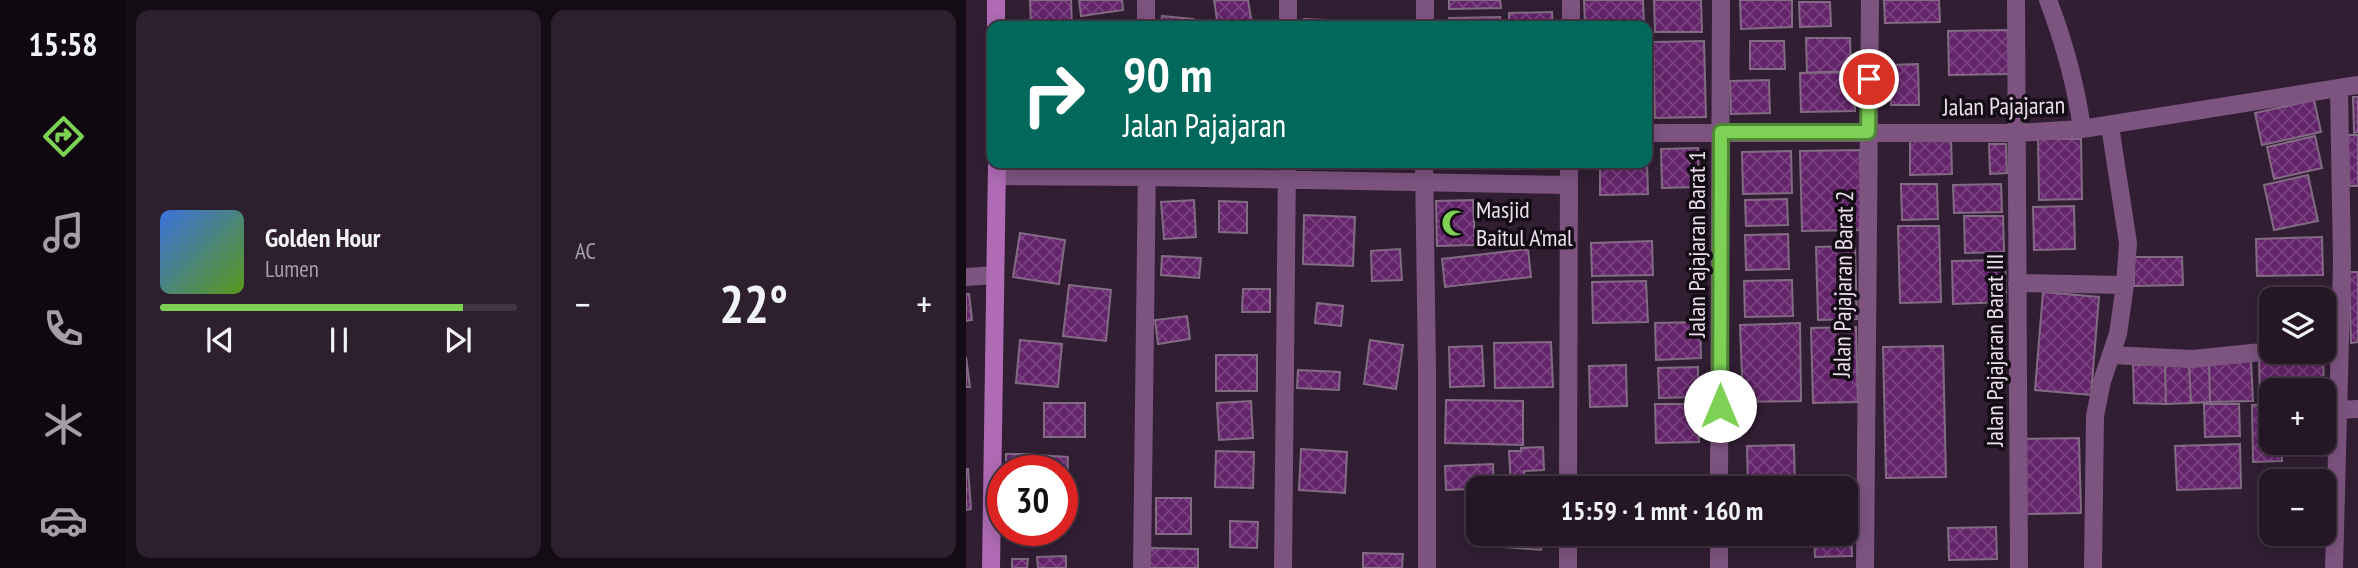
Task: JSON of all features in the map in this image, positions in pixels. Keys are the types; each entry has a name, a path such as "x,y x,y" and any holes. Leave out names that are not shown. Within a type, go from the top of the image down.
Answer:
{"street":[{"path":"996,0 996,21"},
{"path":"1146,0 1146,21"},
{"path":"1288,0 1288,21"},
{"path":"1425,0 1425,21"},
{"path":"1571,0 1571,21"},
{"name":"Jalan Pajajaran Barat 1","path":"1719,476 1721,0"},
{"name":"Jalan Pajajaran Barat 2","path":"1865,568 1870,0"},
{"name":"Jalan Pajajaran Barat III","path":"2016,0 2019,568"},
{"path":"2048,0 2059,28 2078,98 2082,129"},
{"name":"Jalan Pajajaran","path":"1652,133 2018,133 2082,129 2358,85"},
{"path":"2336,312 2342,261 2339,89"},
{"path":"2094,568 2095,416 2102,381 2118,334 2125,285 2127,231 2110,126"},
{"path":"1424,168 1427,568"},
{"path":"1569,168 1569,476"},
{"path":"990,568 997,169 1287,172 1423,183 1569,185"},
{"path":"1142,568 1147,170"},
{"path":"1283,568 1287,172"},
{"path":"966,276 995,275"},
{"path":"2018,283 2125,285"},
{"path":"2111,355 2192,359 2259,352"},
{"path":"2334,364 2338,410 2334,568"},
{"path":"2338,410 2358,410"},
{"path":"1568,546 1568,568"},
{"path":"1719,546 1719,568"}],"building":[{"path":"1030,0 1071,0 1072,21 1031,21"},
{"path":"1079,0 1122,0 1123,10 1081,16"},
{"path":"1214,0 1248,0 1252,21 1217,21"},
{"path":"1449,0 1500,0 1501,8 1449,9"},
{"path":"1584,0 1643,0 1644,21 1585,21"},
{"path":"1654,0 1701,0 1702,32 1655,32"},
{"path":"1740,0 1792,0 1792,27 1741,29"},
{"path":"1884,0 1939,0 1940,22 1885,23"},
{"path":"1799,2 1830,2 1831,26 1800,27"},
{"path":"1552,12 1553,21 1509,21 1509,13"},
{"path":"1162,16 1193,19 1193,21 1162,21"},
{"path":"1500,17 1500,21 1449,21 1449,18"},
{"path":"1304,19 1350,21 1304,21"},
{"path":"2008,30 2009,74 1949,75 1948,31"},
{"path":"1806,38 1850,38 1851,72 1807,73"},
{"path":"1704,41 1706,117 1655,118 1653,42"},
{"path":"1750,41 1784,41 1785,69 1750,69"},
{"path":"1918,64 1919,105 1891,105 1890,65"},
{"path":"1854,71 1855,111 1801,112 1800,73"},
{"path":"1769,80 1770,113 1731,114 1730,81"},
{"path":"2353,97 2358,97 2358,132 2354,133"},
{"path":"2314,100 2321,132 2262,145 2255,113"},
{"path":"2348,135 2358,135 2358,186 2349,186"},
{"path":"2315,136 2322,168 2274,179 2267,147"},
{"path":"1951,139 1952,174 1910,175 1910,140"},
{"path":"2038,139 2081,139 2082,199 2039,200"},
{"path":"1989,144 2006,144 2007,173 1990,174"},
{"path":"1698,148 1699,187 1662,188 1661,149"},
{"path":"1860,150 1862,230 1802,231 1800,151"},
{"path":"1791,151 1792,193 1743,194 1742,152"},
{"path":"1600,168 1647,168 1648,194 1600,195"},
{"path":"2308,175 2318,221 2274,230 2264,185"},
{"path":"1901,184 1937,184 1938,219 1902,220"},
{"path":"2001,184 2002,212 1954,213 1953,185"},
{"path":"1787,199 1788,225 1746,226 1745,200"},
{"path":"1194,200 1196,237 1164,239 1161,202"},
{"name":"Masjid Baitul A'mal","path":"1473,200 1475,245 1437,246 1436,201"},
{"path":"1219,201 1247,202 1247,233 1219,232"},
{"path":"2074,206 2075,249 2034,250 2033,207"},
{"path":"1304,215 1355,217 1353,266 1303,264"},
{"path":"1964,216 2003,216 2004,252 1965,253"},
{"path":"1898,226 1939,226 1941,302 1900,303"},
{"path":"1020,233 1065,240 1059,284 1013,277"},
{"path":"1788,234 1789,269 1746,270 1745,235"},
{"path":"2322,237 2323,275 2257,276 2256,239"},
{"path":"1652,241 1653,275 1592,276 1591,243"},
{"path":"1855,246 1857,319 1818,320 1816,247"},
{"path":"1400,249 1402,280 1372,281 1371,251"},
{"path":"1528,249 1531,277 1445,287 1442,259"},
{"path":"1162,256 1201,258 1199,278 1161,275"},
{"path":"2134,257 2182,257 2183,285 2134,286"},
{"path":"2005,260 2006,302 1953,304 1952,261"},
{"path":"2349,272 2358,272 2358,342 2351,343"},
{"path":"1792,280 1793,316 1745,317 1744,281"},
{"path":"1646,281 1648,322 1593,323 1592,282"},
{"path":"1069,285 1111,290 1106,341 1063,336"},
{"path":"1243,289 1270,289 1270,312 1242,312"},
{"path":"2043,292 2099,297 2091,395 2035,390"},
{"path":"966,294 969,294 972,320 966,321"},
{"path":"1317,303 1343,306 1341,326 1315,323"},
{"path":"1187,316 1190,339 1158,344 1155,320"},
{"path":"1700,322 1701,358 1656,360 1655,323"},
{"path":"1800,323 1801,401 1743,402 1740,325"},
{"path":"1856,327 1858,402 1813,403 1811,328"},
{"path":"1020,340 1062,344 1058,387 1016,383"},
{"path":"1370,340 1403,345 1396,389 1364,384"},
{"path":"1551,342 1553,387 1495,388 1494,343"},
{"path":"1482,346 1484,386 1450,387 1449,347"},
{"path":"1943,346 1946,477 1886,478 1883,347"},
{"path":"1216,355 1257,355 1257,391 1216,391"},
{"path":"966,357 970,387 966,387"},
{"path":"2251,361 2253,401 2210,402 2209,363"},
{"path":"2209,362 2210,402 2191,403 2189,364"},
{"path":"2189,364 2191,403 2166,404 2165,365"},
{"path":"2259,364 2323,364 2324,378 2259,378"},
{"path":"1626,365 1627,406 1590,407 1589,366"},
{"path":"2133,365 2165,365 2166,404 2134,403"},
{"path":"1698,367 1698,397 1659,398 1658,368"},
{"path":"1298,370 1340,372 1339,390 1297,388"},
{"path":"1446,400 1523,401 1523,445 1445,443"},
{"path":"1251,401 1253,438 1219,440 1217,403"},
{"path":"1044,403 1085,403 1085,437 1044,437"},
{"path":"1655,404 1698,404 1699,442 1656,443"},
{"path":"2204,404 2239,404 2240,436 2205,437"},
{"path":"2252,405 2259,405 2259,455 2282,455 2282,461 2253,462"},
{"path":"2079,438 2081,513 2026,514 2024,439"},
{"path":"2240,444 2241,488 2177,490 2175,446"},
{"path":"1794,445 1795,476 1748,476 1747,446"},
{"path":"1543,447 1544,470 1524,471 1524,476 1510,476 1509,451 1521,451 1521,448"},
{"path":"1301,449 1347,452 1345,493 1299,490"},
{"path":"1216,451 1254,452 1253,488 1215,487"},
{"path":"1493,464 1494,476 1466,476 1466,489 1446,490 1445,466"},
{"path":"966,469 971,509 966,510"},
{"path":"1156,498 1191,498 1191,534 1156,534"},
{"path":"1230,521 1258,522 1257,548 1230,547"},
{"path":"1996,527 1997,559 1949,560 1948,528"},
{"path":"1504,546 1541,546 1541,550"},
{"path":"1815,546 1852,546 1852,556 1815,557"},
{"path":"1148,548 1198,549 1198,568 1148,568"},
{"path":"1363,553 1403,554 1402,568 1363,568"},
{"path":"1066,556 1066,568 1038,568 1037,557"},
{"path":"1012,559 1028,559 1027,568 1012,568"}],"place":[{"name":"Masjid Baitul A'mal","path":"1455,223"}],"route":[{"path":"1720,406 1721,132 1868,132 1869,79"}]}
